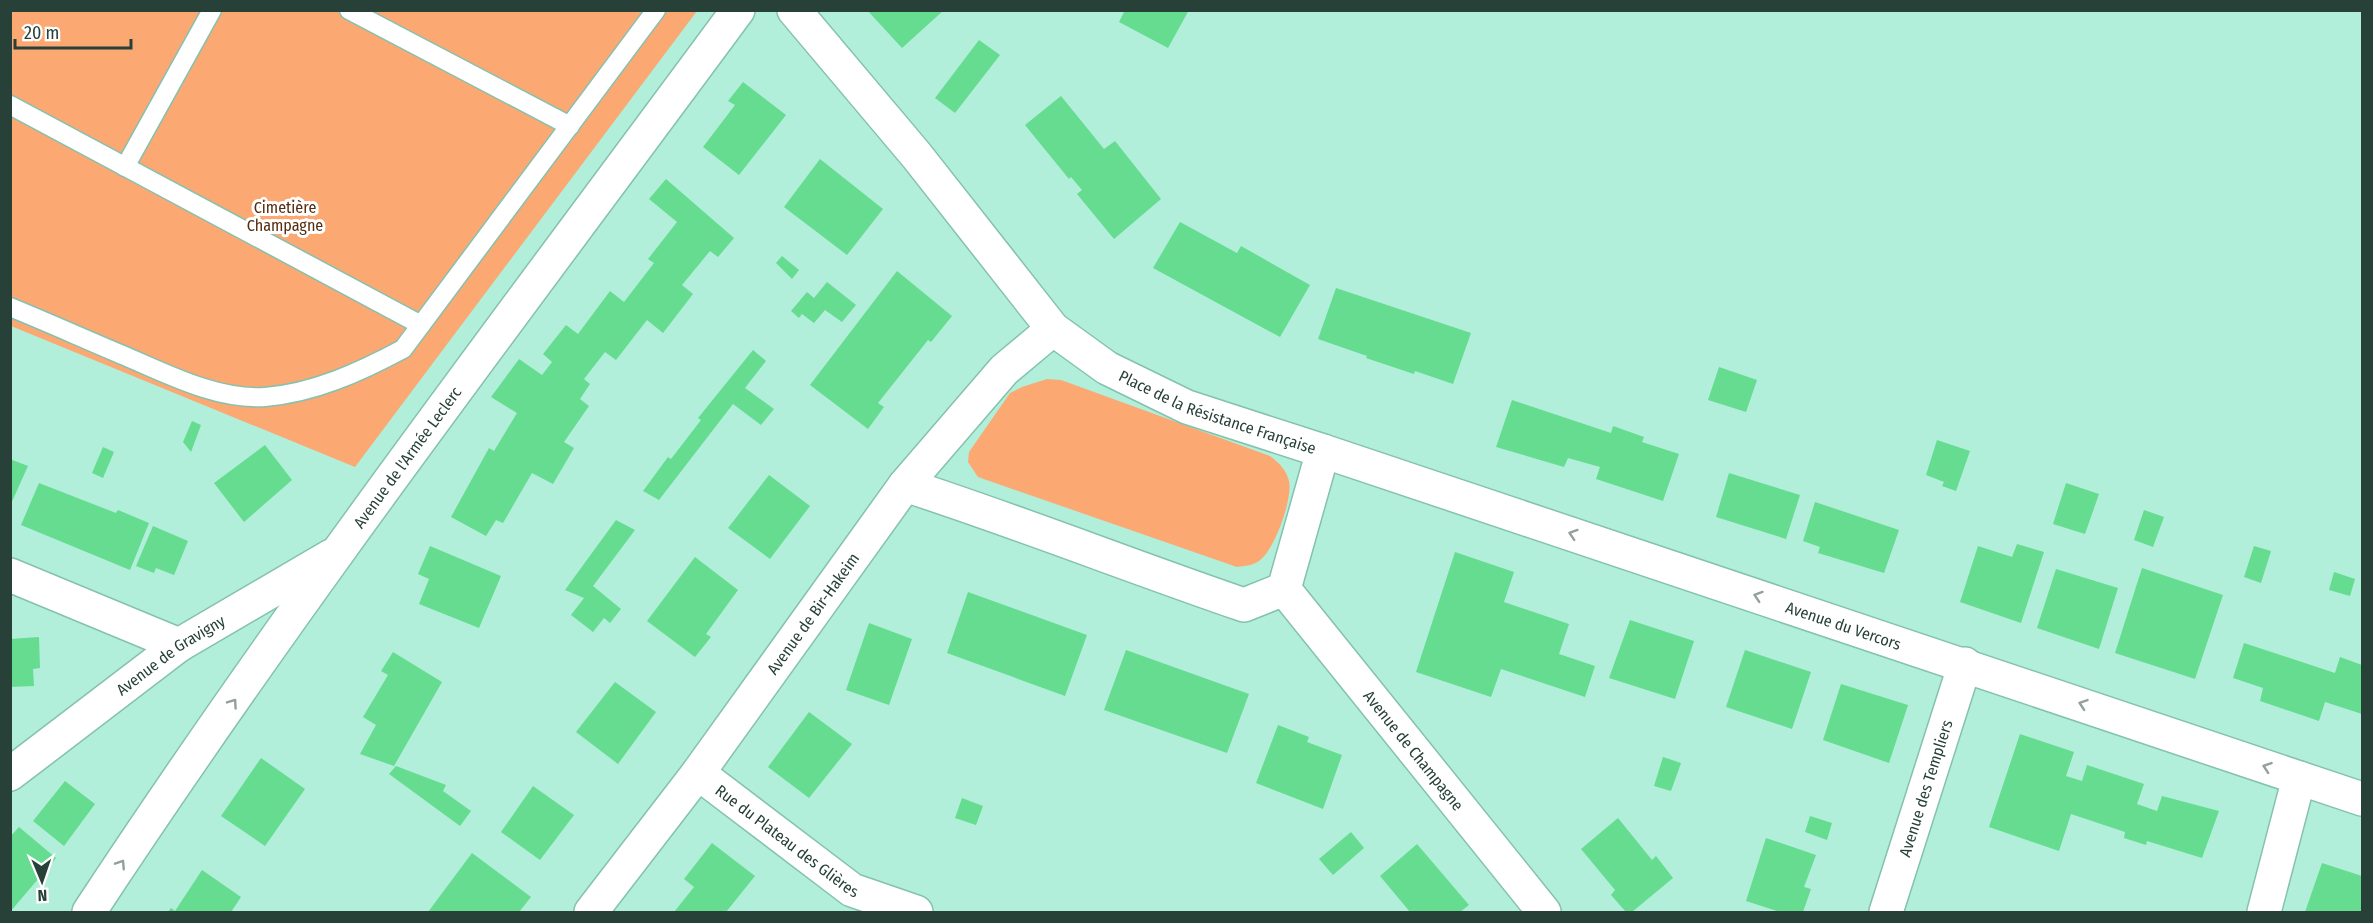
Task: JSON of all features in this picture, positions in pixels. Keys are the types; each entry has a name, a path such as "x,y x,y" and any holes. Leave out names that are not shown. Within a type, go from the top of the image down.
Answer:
{"street":[{"name":"Avenue de l'Armée Leclerc","path":"89,912 141,833 340,550 738,10"},
{"name":"Place de la Résistance Française","path":"794,10 917,156 1053,329 1107,368 1187,407 1323,451 1284,589"},
{"name":"Avenue de Bir-Hakeim","path":"591,912 698,773 905,485 1004,370 1053,329"},
{"name":"Avenue du Vercors","path":"1323,451 1965,664 2362,799"},
{"path":"905,485 1007,518 1111,560 1244,606 1284,589"},
{"name":"Avenue de Gravigny","path":"10,774 179,645 340,550"},
{"path":"10,574 179,645"},
{"name":"Avenue de Champagne","path":"1284,589 1544,912"},
{"name":"Avenue des Templiers","path":"1886,912 1965,664"},
{"name":"Rue du Plateau des Glières","path":"698,773 852,890 916,912"},
{"path":"2264,912 2299,778"}],"lane":[{"path":"125,167 212,10"},
{"path":"349,10 570,126"},
{"path":"10,307 217,392 263,397 300,391 372,366 403,349 656,10"},
{"path":"10,105 422,325"}],"green space":[{"name":"Cimetière Champagne","path":"10,11 697,11 355,467 11,326"},
{"path":"1047,379 1061,380 1270,456 1286,473 1289,489 1281,524 1265,555 1259,561 1237,567 978,477 968,462 969,452 1010,393"}],"building":[{"path":"867,10 944,10 902,48"},
{"path":"1125,10 1189,10 1168,48 1119,22"},
{"path":"979,40 1000,55 955,113 935,98"},
{"path":"743,82 786,115 739,175 703,147 735,105 728,101"},
{"path":"1061,96 1104,149 1115,141 1161,199 1114,239 1077,194 1082,190 1071,177 1069,179 1025,125"},
{"path":"820,159 883,209 847,255 784,207"},
{"path":"666,179 734,238 718,257 710,251 682,285 693,294 663,333 647,320 616,360 605,352 584,379 590,384 580,399 589,406 564,442 574,448 553,484 532,473 503,523 496,520 486,536 451,517 489,448 494,451 517,413 491,397 519,359 542,375 552,362 543,354 566,325 578,334 610,291 624,302 654,263 648,259 677,222 649,199"},
{"path":"1180,222 1237,253 1241,246 1310,285 1280,337 1153,268"},
{"path":"782,256 799,270 792,279 776,263"},
{"path":"897,271 952,316 931,342 928,340 878,403 884,407 868,429 810,385"},
{"path":"827,282 856,305 842,322 825,310 814,323 802,314 799,318 791,311 807,292 814,298"},
{"path":"1336,288 1471,333 1453,384 1366,358 1367,356 1318,339"},
{"path":"753,350 766,361 745,388 774,409 761,425 733,404 659,500 643,491 668,457 671,459 701,420 698,418"},
{"path":"1719,367 1757,380 1746,412 1708,400"},
{"path":"1512,400 1611,433 1613,426 1644,437 1642,442 1679,454 1663,501 1596,479 1600,467 1568,458 1564,467 1496,447"},
{"path":"192,421 201,425 191,452 183,442"},
{"path":"1937,440 1970,451 1956,491 1942,486 1944,482 1926,475"},
{"path":"265,445 292,480 244,522 214,483"},
{"path":"103,447 114,452 103,478 92,473"},
{"path":"10,459 28,466 10,506"},
{"path":"1729,473 1800,495 1786,539 1716,517"},
{"path":"769,475 810,506 770,559 728,528"},
{"path":"39,483 116,513 118,510 149,523 130,570 21,525"},
{"path":"2066,483 2099,494 2085,534 2053,524"},
{"path":"1815,502 1899,530 1884,573 1818,553 1820,547 1803,541"},
{"path":"2144,510 2164,517 2153,547 2134,540"},
{"path":"616,520 635,530 593,586 621,609 610,623 604,618 593,632 571,615 584,598 565,590"},
{"path":"153,526 188,541 174,575 156,568 154,573 136,566"},
{"path":"2017,544 2044,552 2021,623 1960,602 1978,546 2012,557"},
{"path":"430,546 501,576 479,628 419,604 429,579 418,574"},
{"path":"2254,546 2271,551 2261,583 2244,577"},
{"path":"1455,552 1514,572 1504,602 1569,624 1559,654 1595,666 1585,697 1501,669 1491,697 1416,672"},
{"path":"695,557 738,590 706,634 711,637 695,657 647,621"},
{"path":"2142,568 2223,595 2195,679 2115,653"},
{"path":"2056,569 2118,588 2099,649 2037,628"},
{"path":"2334,572 2355,579 2350,596 2329,590"},
{"path":"968,592 1087,635 1065,696 947,653"},
{"path":"1630,620 1694,641 1675,699 1609,678"},
{"path":"869,623 912,639 889,705 846,690"},
{"path":"39,637 40,668 33,669 34,686 10,687 10,639"},
{"path":"2244,643 2335,673 2340,657 2362,665 2362,714 2325,702 2319,721 2260,701 2263,688 2233,678"},
{"path":"1126,650 1249,694 1227,753 1104,710"},
{"path":"1745,650 1811,672 1792,729 1726,707"},
{"path":"393,652 442,682 394,766 360,754 376,725 363,717 388,675 381,671"},
{"path":"615,682 656,712 618,764 576,732"},
{"path":"1841,684 1908,705 1889,763 1823,740"},
{"path":"809,712 852,744 809,798 768,767"},
{"path":"1278,725 1309,737 1307,742 1342,755 1323,809 1256,783"},
{"path":"2020,734 2074,752 2066,776 2082,781 2087,765 2144,784 2137,804 2157,811 2162,796 2219,811 2202,858 2147,841 2146,845 2124,838 2125,832 2071,814 2059,851 1989,827"},
{"path":"1663,757 1681,763 1671,791 1654,786"},
{"path":"261,758 305,789 265,846 221,816"},
{"path":"396,766 446,785 443,791 471,811 460,826 389,774"},
{"path":"65,781 95,804 64,846 33,821"},
{"path":"533,786 574,815 540,860 501,832"},
{"path":"962,798 983,806 976,825 955,818"},
{"path":"1810,816 1832,823 1827,840 1805,832"},
{"path":"1618,818 1652,860 1656,856 1673,878 1632,912 1626,912 1611,895 1615,890 1581,849"},
{"path":"19,827 56,858 10,912 10,837"},
{"path":"1351,832 1364,848 1333,875 1319,859"},
{"path":"1766,838 1816,855 1804,887 1811,889 1803,912 1780,912 1746,901"},
{"path":"712,843 755,876 726,912 674,912 694,887 684,879"},
{"path":"1417,844 1469,905 1460,912 1410,912 1380,876"},
{"path":"472,853 531,897 519,912 428,912"},
{"path":"2322,863 2362,876 2362,912 2305,912"},
{"path":"202,870 241,897 231,912 168,912 171,908 175,911"}]}
